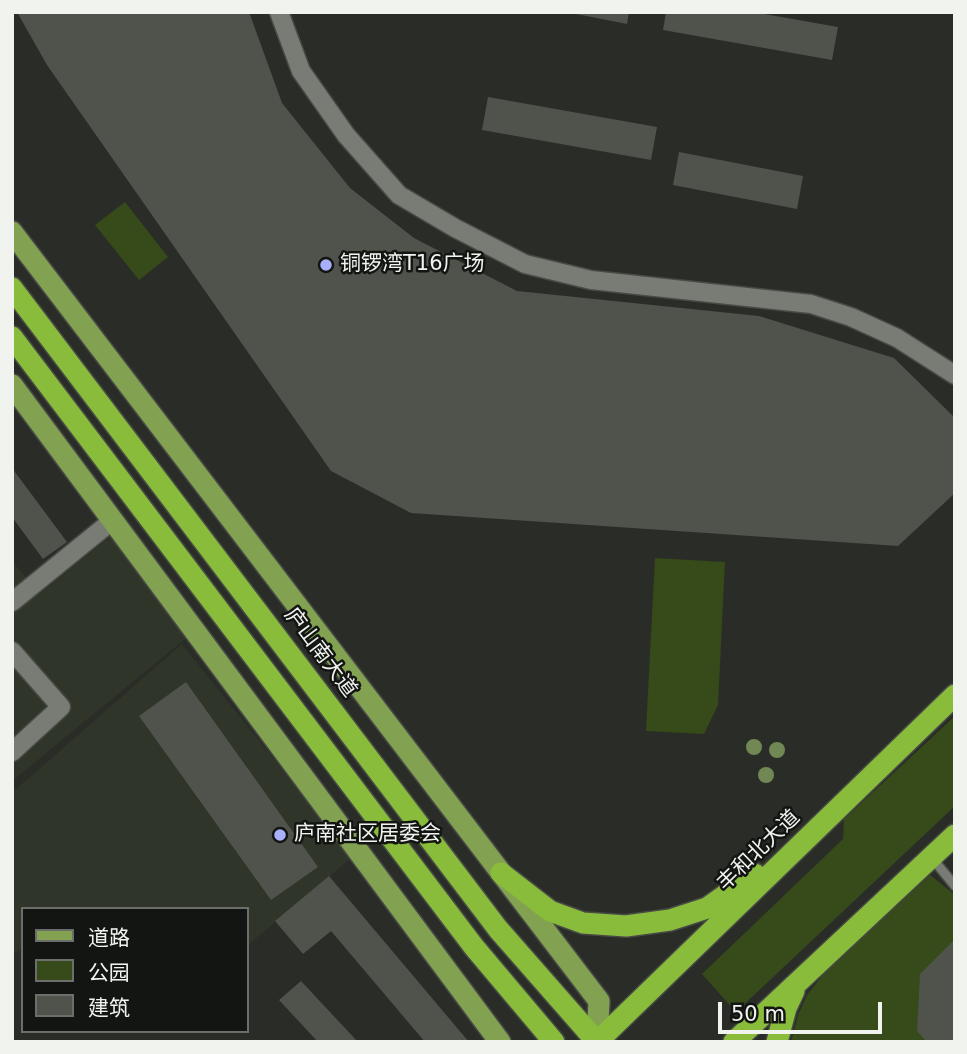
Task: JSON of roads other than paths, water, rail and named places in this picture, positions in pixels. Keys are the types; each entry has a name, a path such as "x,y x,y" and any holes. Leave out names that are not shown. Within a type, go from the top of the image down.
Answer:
{"highway":[{"name":"庐山南大道","path":"12,288 498,929 597,1042"},
{"path":"12,337 474,947 554,1042"},
{"name":"丰和北大道","path":"597,1042 955,695"},
{"path":"734,1042 955,835"},
{"path":"502,873 550,911 583,923 626,926 670,920 707,908 809,837"},
{"path":"777,1042 786,1008 797,983"}],"main road":[{"path":"12,232 599,1001 597,1042"},
{"path":"12,385 500,1042"}],"street":[{"path":"279,12 301,71 346,135 399,195 455,228 525,264 591,280 811,304 850,317 897,338 955,375"},
{"path":"12,602 113,520"},
{"path":"12,651 61,707 12,752"}],"lane":[{"path":"931,857 955,887"}],"place":[{"name":"铜锣湾T16广场","path":"326,265"},
{"name":"庐南社区居委会","path":"280,835"}]}
